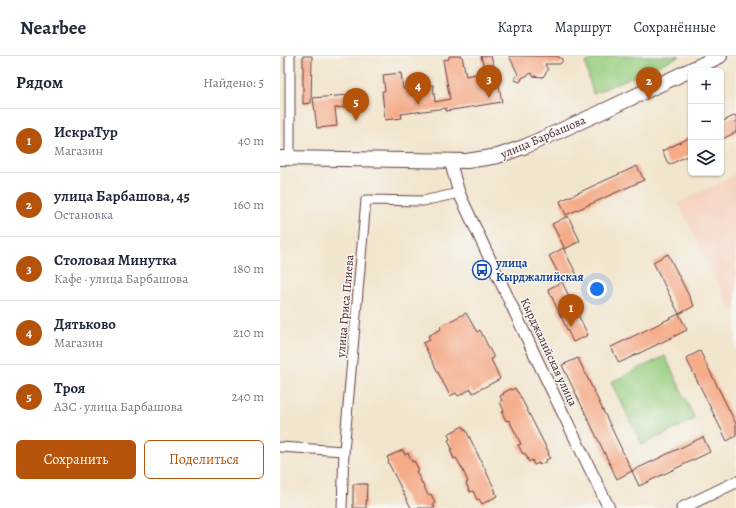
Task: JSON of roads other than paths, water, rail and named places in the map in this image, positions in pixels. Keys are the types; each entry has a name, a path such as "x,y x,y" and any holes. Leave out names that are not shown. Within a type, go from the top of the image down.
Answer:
{"main road":[{"name":"улица Барбашова","path":"285,158 467,161 498,156 526,146 720,56"}],"street":[{"path":"285,158 290,56"},
{"name":"Кырджалийская улица","path":"450,161 459,193 540,366 609,508"},
{"name":"улица Гриса Плиева","path":"342,508 344,451 366,200 423,201 459,193"},
{"path":"280,447 344,451"},
{"path":"682,508 736,482"}],"place":[{"name":"Столовая Минутка","path":"489,98"},
{"name":"улица Барбашова, 45","path":"649,100"},
{"name":"Дятьково","path":"418,105"},
{"name":"Троя","path":"356,121"},
{"name":"улица Кырджалийская","path":"482,270"},
{"name":"ИскраТур","path":"571,327"}]}
